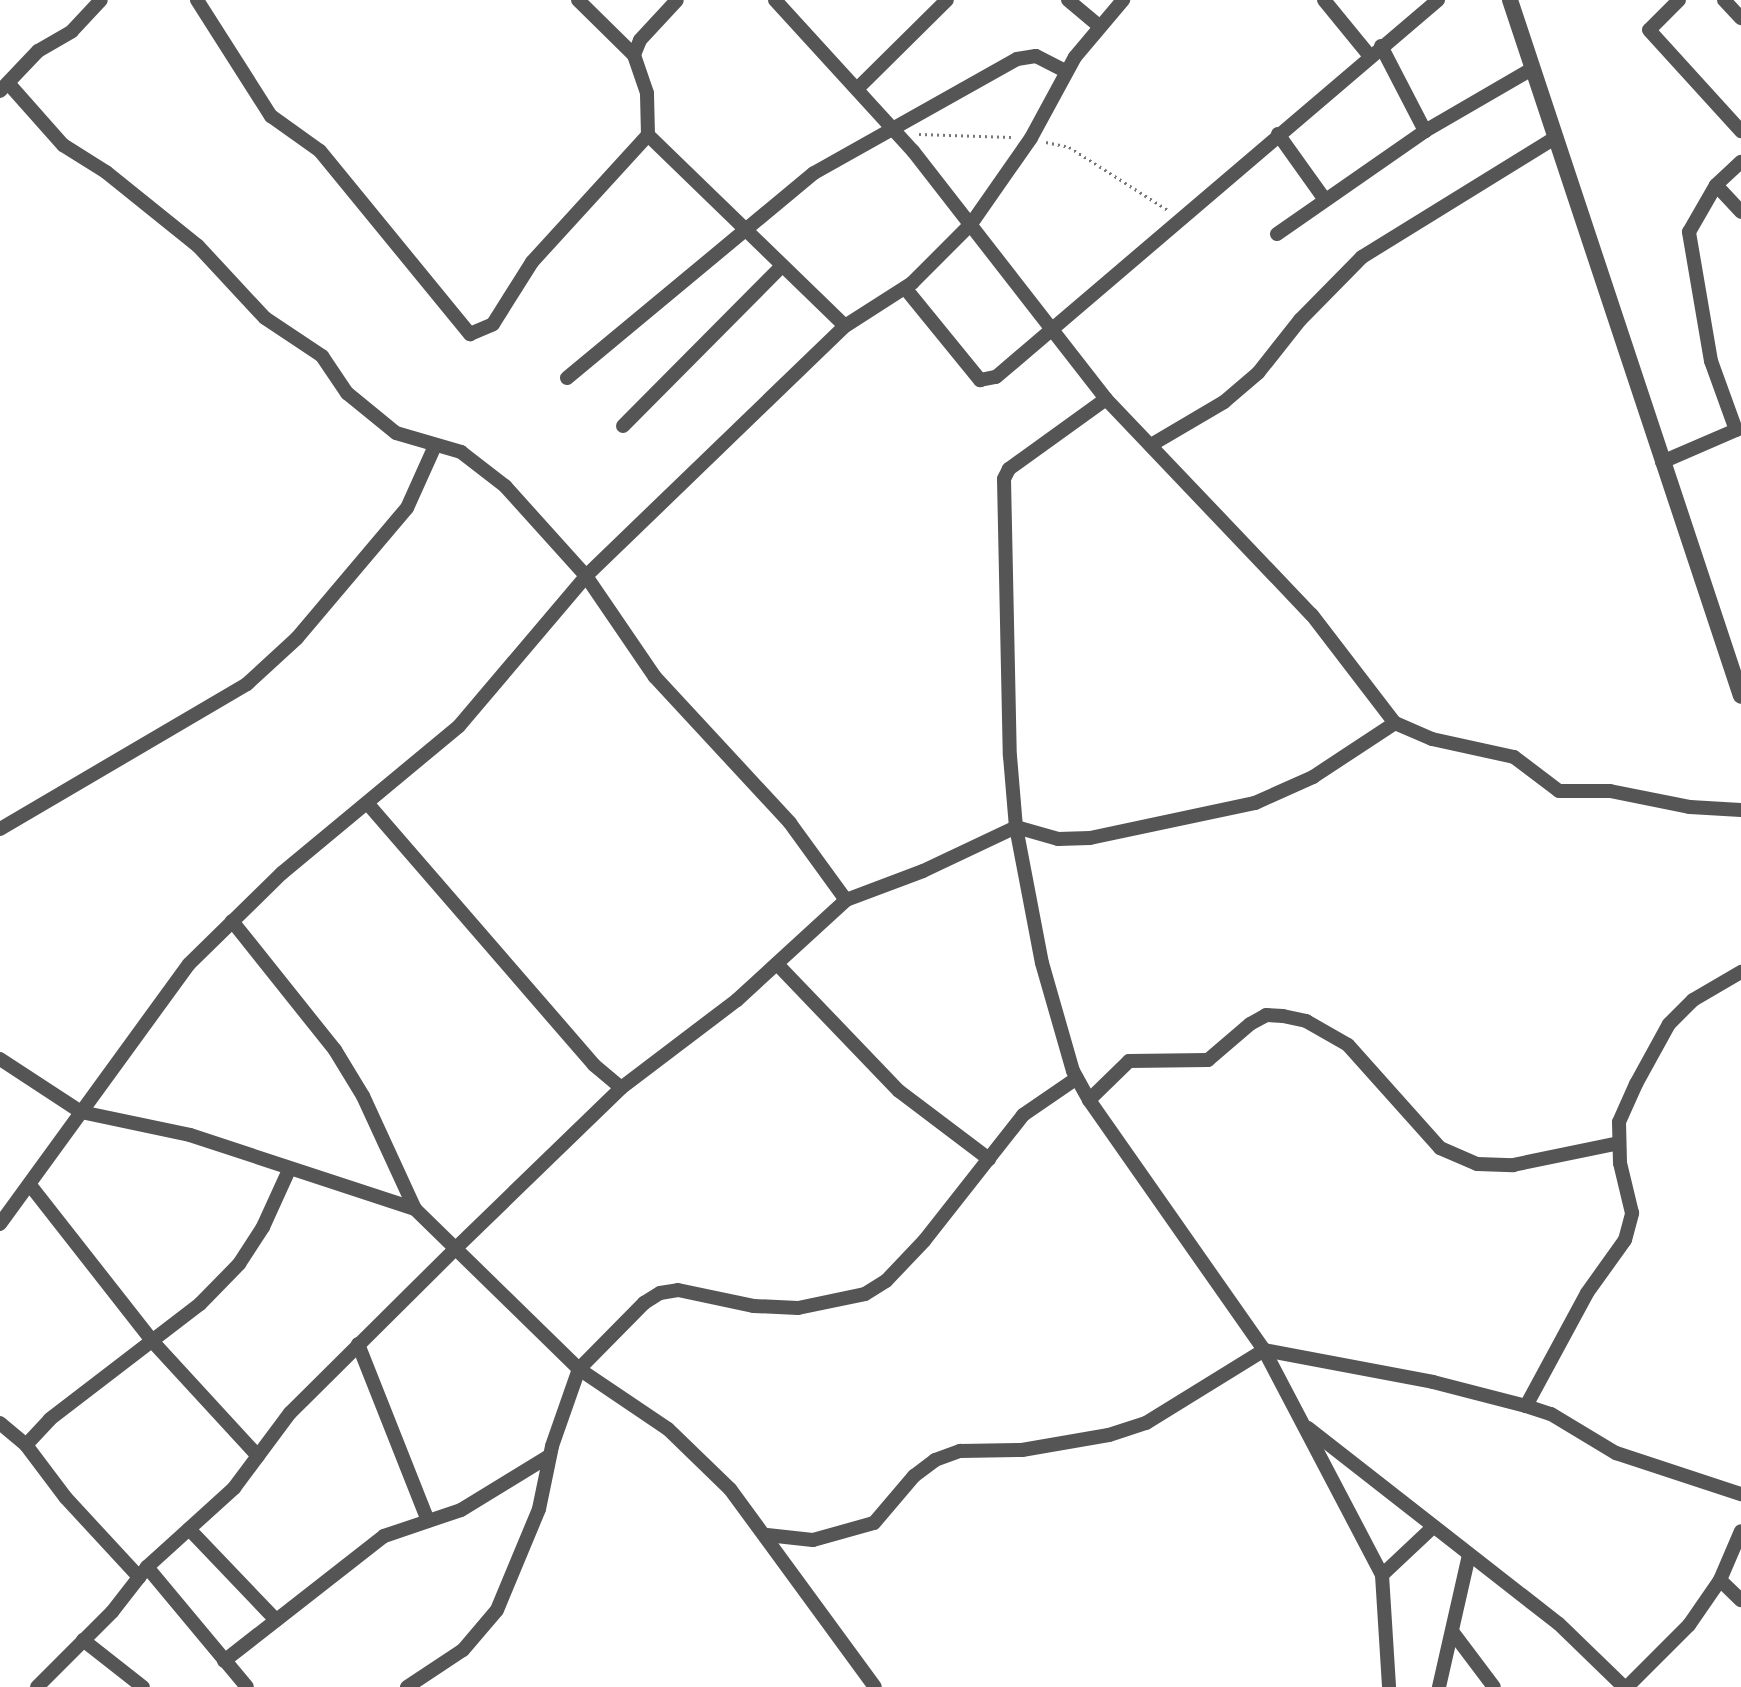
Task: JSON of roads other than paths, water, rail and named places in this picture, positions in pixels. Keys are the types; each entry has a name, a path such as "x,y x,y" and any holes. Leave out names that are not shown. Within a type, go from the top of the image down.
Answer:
{"street":[{"path":"101,0 72,31 38,51 4,87 63,145 198,246 265,318 322,356 347,393 396,433 434,448 461,452 505,486 586,576 655,677 790,823 846,900"},
{"path":"197,0 271,116 320,151 470,334 493,324 532,262 648,135 647,93 634,55 578,0"},
{"path":"634,55 640,40 677,0"},
{"path":"775,0 815,49 858,88 892,133 971,224 1106,399 1312,615 1395,723 1432,739 1514,757 1559,791 1610,791 1690,807 1741,810"},
{"path":"858,88 947,0"},
{"path":"1068,0 1099,26"},
{"path":"0,1224 189,964 282,873 459,726 586,576 845,326 905,288 971,224 1031,138 1066,71 1099,26 1123,0"},
{"path":"1324,0 1375,50 1425,131"},
{"path":"905,288 980,380 996,377 1055,331 1375,50 1438,0"},
{"path":"1510,0 1662,462 1736,661 1741,696"},
{"path":"1679,0 1649,30 1741,131"},
{"path":"1724,0 1741,18"},
{"path":"567,378 814,173 892,133 1017,59 1036,56 1066,71"},
{"path":"1277,234 1323,197 1425,131 1532,69"},
{"path":"1278,134 1323,197"},
{"path":"648,135 845,326"},
{"path":"1151,445 1224,402 1258,373 1300,320 1362,257 1556,137"},
{"path":"1662,462 1738,435 1711,361 1689,232 1716,185 1741,162"},
{"path":"1716,185 1741,212"},
{"path":"623,426 782,266"},
{"path":"1106,399 1009,469 1004,479 1016,827 1042,963 1077,1078 1089,1100 1264,1350 1308,1428 1382,1575 1389,1687"},
{"path":"0,829 247,684 297,638 407,508 434,448"},
{"path":"37,1687 143,1572 234,1488 290,1413 456,1248 621,1088 777,964 846,900 923,871 1016,827 1058,839 1090,838 1255,803 1313,777 1395,723"},
{"path":"368,804 594,1065 621,1088"},
{"path":"232,921 335,1050 363,1096 415,1209 579,1369 668,1429 730,1489 767,1535 875,1687"},
{"path":"777,964 899,1091 989,1159"},
{"path":"1526,1406 1587,1293 1625,1240 1632,1213 1619,1143 1619,1122 1669,1024 1693,1000 1741,972"},
{"path":"1089,1100 1129,1061 1208,1060 1250,1024 1266,1015 1283,1016 1306,1021 1348,1045 1440,1148 1477,1164 1513,1165 1619,1143"},
{"path":"0,1059 81,1112 190,1135 415,1209"},
{"path":"407,1687 463,1650 497,1610 539,1509 549,1456 579,1369 610,1335 660,1293 678,1290 754,1306 798,1308 865,1294 886,1281 924,1241 1023,1115 1077,1078"},
{"path":"26,1445 60,1411 153,1342 239,1264 263,1227 289,1170"},
{"path":"30,1185 153,1342 258,1456"},
{"path":"358,1344 428,1521"},
{"path":"767,1535 813,1540 874,1523 914,1476 935,1460 960,1451 1022,1450 1109,1435 1146,1423 1264,1350 1433,1382 1526,1406 1551,1414 1616,1453 1741,1494"},
{"path":"0,1423 26,1445 66,1498 143,1572 247,1687"},
{"path":"1308,1428 1432,1528 1559,1624 1626,1687 1689,1625 1720,1580 1741,1531"},
{"path":"224,1661 384,1536 461,1510 549,1456"},
{"path":"1382,1575 1432,1528"},
{"path":"189,1529 276,1620"},
{"path":"1439,1687 1454,1634 1469,1555"},
{"path":"1720,1580 1741,1600"},
{"path":"1454,1634 1494,1687"},
{"path":"83,1640 143,1687"}]}
